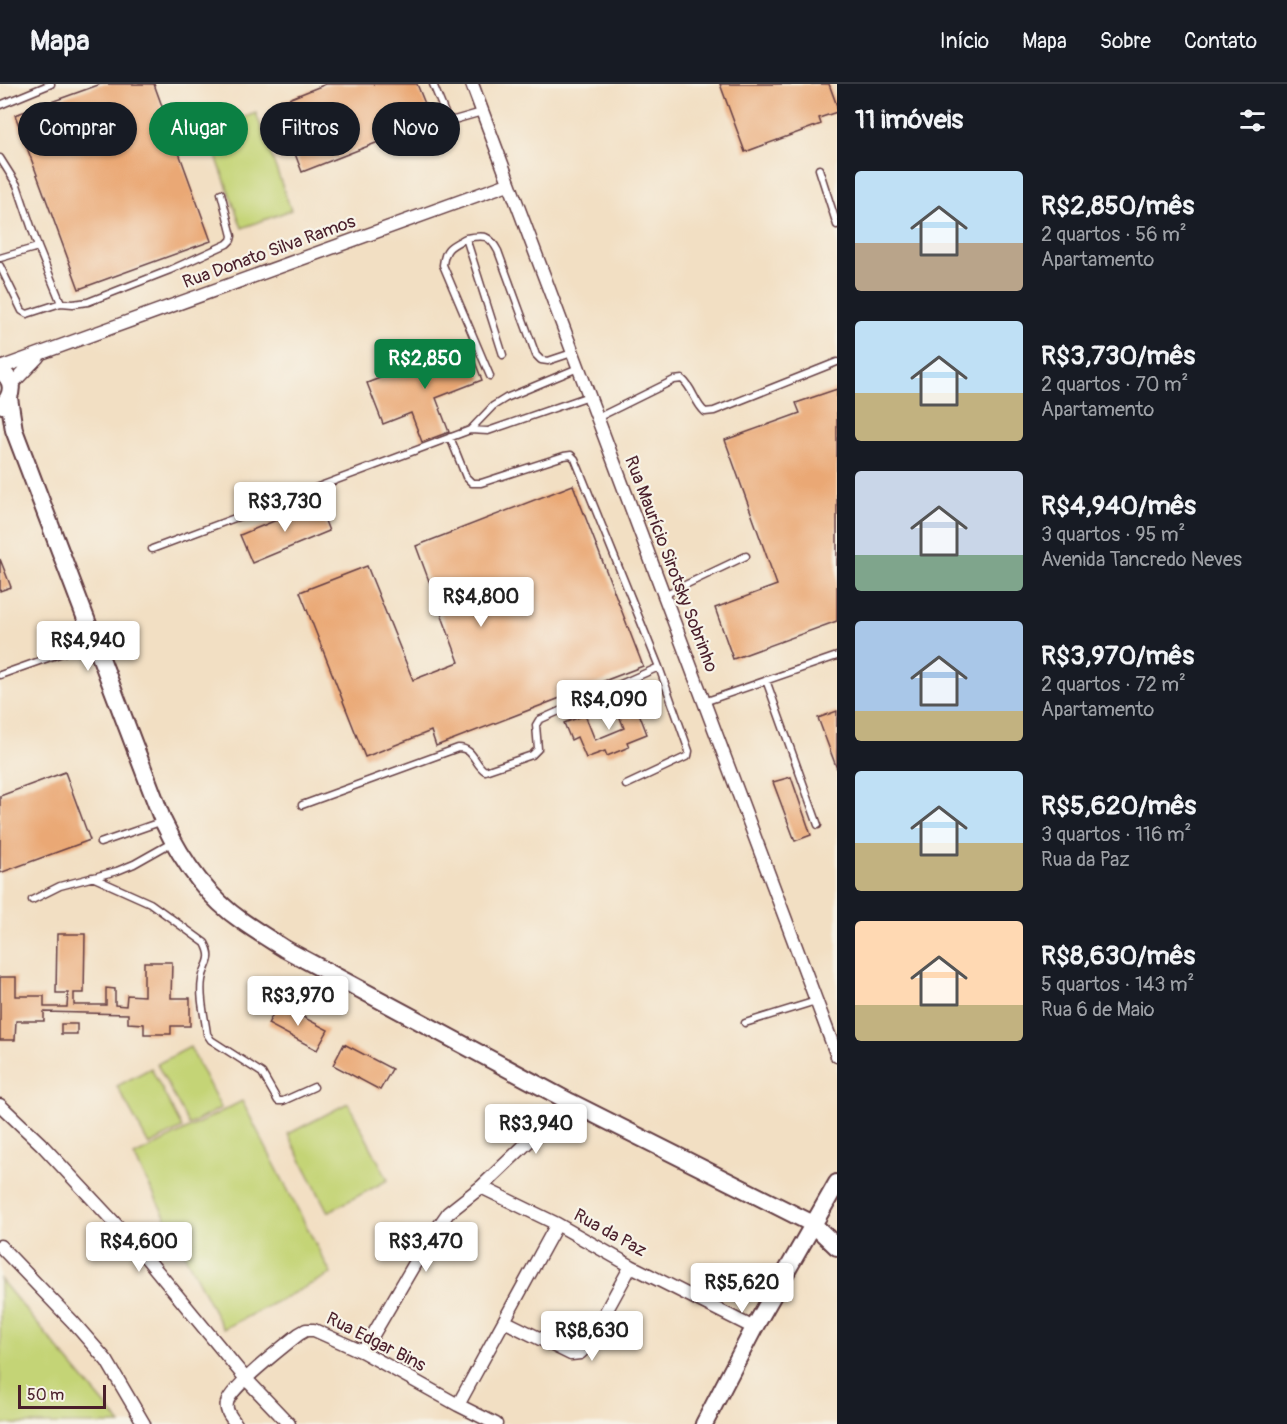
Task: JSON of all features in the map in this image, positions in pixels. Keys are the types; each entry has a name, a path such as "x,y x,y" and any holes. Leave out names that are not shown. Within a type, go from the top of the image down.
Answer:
{"main road":[{"path":"0,370 9,379 7,396 14,430 163,820 173,842 207,889 241,921 285,948 570,1101 813,1224 837,1246"},
{"path":"0,418 14,430"},
{"path":"704,1424 754,1328 837,1183"}],"street":[{"name":"Rua Maurício Sirotsky Sobrinho","path":"472,84 837,1056"},
{"name":"Rua Donato Silva Ramos","path":"0,370 508,184"},
{"name":"Rua Donato Silva Ramos","path":"7,396 41,354"},
{"path":"363,1352 442,1220 460,1202 481,1187 570,1101"},
{"path":"0,1104 41,1144 139,1249 246,1379 290,1424"},
{"name":"Rua da Paz","path":"481,1187 557,1224 631,1266 754,1328"},
{"path":"458,1405 557,1224"},
{"path":"0,1246 107,1361 144,1424"},
{"path":"504,1321 571,1354 580,1353 587,1346 631,1266"},
{"name":"Rua Edgar Bins","path":"236,1424 228,1412 226,1405 228,1398 246,1379 306,1330 314,1330 363,1352 496,1424"}],"lane":[{"path":"0,105 51,84"},
{"path":"433,84 447,118 454,120 482,112"},
{"path":"0,158 17,185 38,247 61,303"},
{"path":"819,169 837,225"},
{"path":"0,266 22,311 27,314 61,303 88,302 170,270 227,244 232,236 221,193"},
{"path":"490,376 443,265 444,253 451,245 466,238 483,236 492,240 536,355 541,360 548,361 572,353"},
{"path":"466,238 503,355"},
{"path":"0,258 38,247"},
{"path":"597,418 674,380 682,379 689,385 698,405 705,412 714,411 837,362"},
{"path":"470,430 493,406 506,398 578,368"},
{"path":"152,549 450,437 470,430 488,431 589,396"},
{"path":"450,437 466,477 472,483 481,483 564,456 571,455 575,459 659,667 689,751 688,756 626,785"},
{"path":"663,595 746,556"},
{"path":"0,675 95,642"},
{"path":"703,702 837,656"},
{"path":"302,805 458,748 466,748 481,769 485,771 532,755 538,749 536,724 544,716 659,667"},
{"path":"766,680 818,825"},
{"path":"100,843 163,820"},
{"path":"32,900 60,886 134,864 173,842"},
{"path":"92,877 150,903 205,944 210,958 202,981 202,992 207,1034 211,1040 261,1073 279,1101 314,1087"},
{"path":"745,1023 816,1001"}],"green space":[{"path":"256,113 260,124 260,156 272,156 291,210 242,228 216,156 248,156 248,116"},
{"path":"190,1047 221,1108 189,1125 157,1064"},
{"path":"151,1068 182,1128 149,1145 117,1086"},
{"path":"242,1101 331,1274 223,1329 134,1156"},
{"path":"348,1103 388,1180 328,1212 288,1134"},
{"path":"0,1279 121,1424 0,1424"}],"building":[{"path":"101,84 154,84 161,102 149,102 149,156 180,156 211,241 79,289 30,156 137,156 137,102 51,102"},
{"path":"326,84 417,84 424,102 372,102 372,145 360,149 360,102 281,102"},
{"path":"720,84 829,84 837,112 819,118 821,124 745,152"},
{"path":"296,156 343,156 302,172"},
{"path":"468,344 482,380 436,398 449,432 422,442 411,413 383,424 367,383"},
{"path":"837,389 837,621 733,659 715,608 777,585 725,440 800,413 796,403"},
{"path":"573,485 643,666 436,746 431,731 365,757 300,592 367,566 413,680 459,662 416,546"},
{"path":"318,503 329,531 252,563 240,535"},
{"path":"0,559 11,587 0,591"},
{"path":"632,695 647,734 627,742 629,747 607,756 605,751 586,758 577,737 571,740 564,723 585,715 595,740 624,728 614,702"},
{"path":"837,711 837,769 818,718"},
{"path":"65,772 90,840 0,873 0,796"},
{"path":"791,777 811,835 795,841 773,782"},
{"path":"57,934 85,934 84,993 74,993 74,1005 106,1005 106,988 115,989 115,1005 126,1006 127,995 144,996 144,962 172,962 171,998 190,998 190,1026 171,1026 171,1034 144,1034 144,1024 128,1023 128,1014 44,1012 44,1021 16,1021 15,1040 0,1040 0,977 16,977 16,996 44,996 44,1007 67,1007 68,993 56,993"},
{"path":"278,1004 328,1030 317,1050 268,1024"},
{"path":"61,1024 77,1024 77,1034 61,1034"},
{"path":"344,1044 392,1069 380,1090 333,1065"}]}
